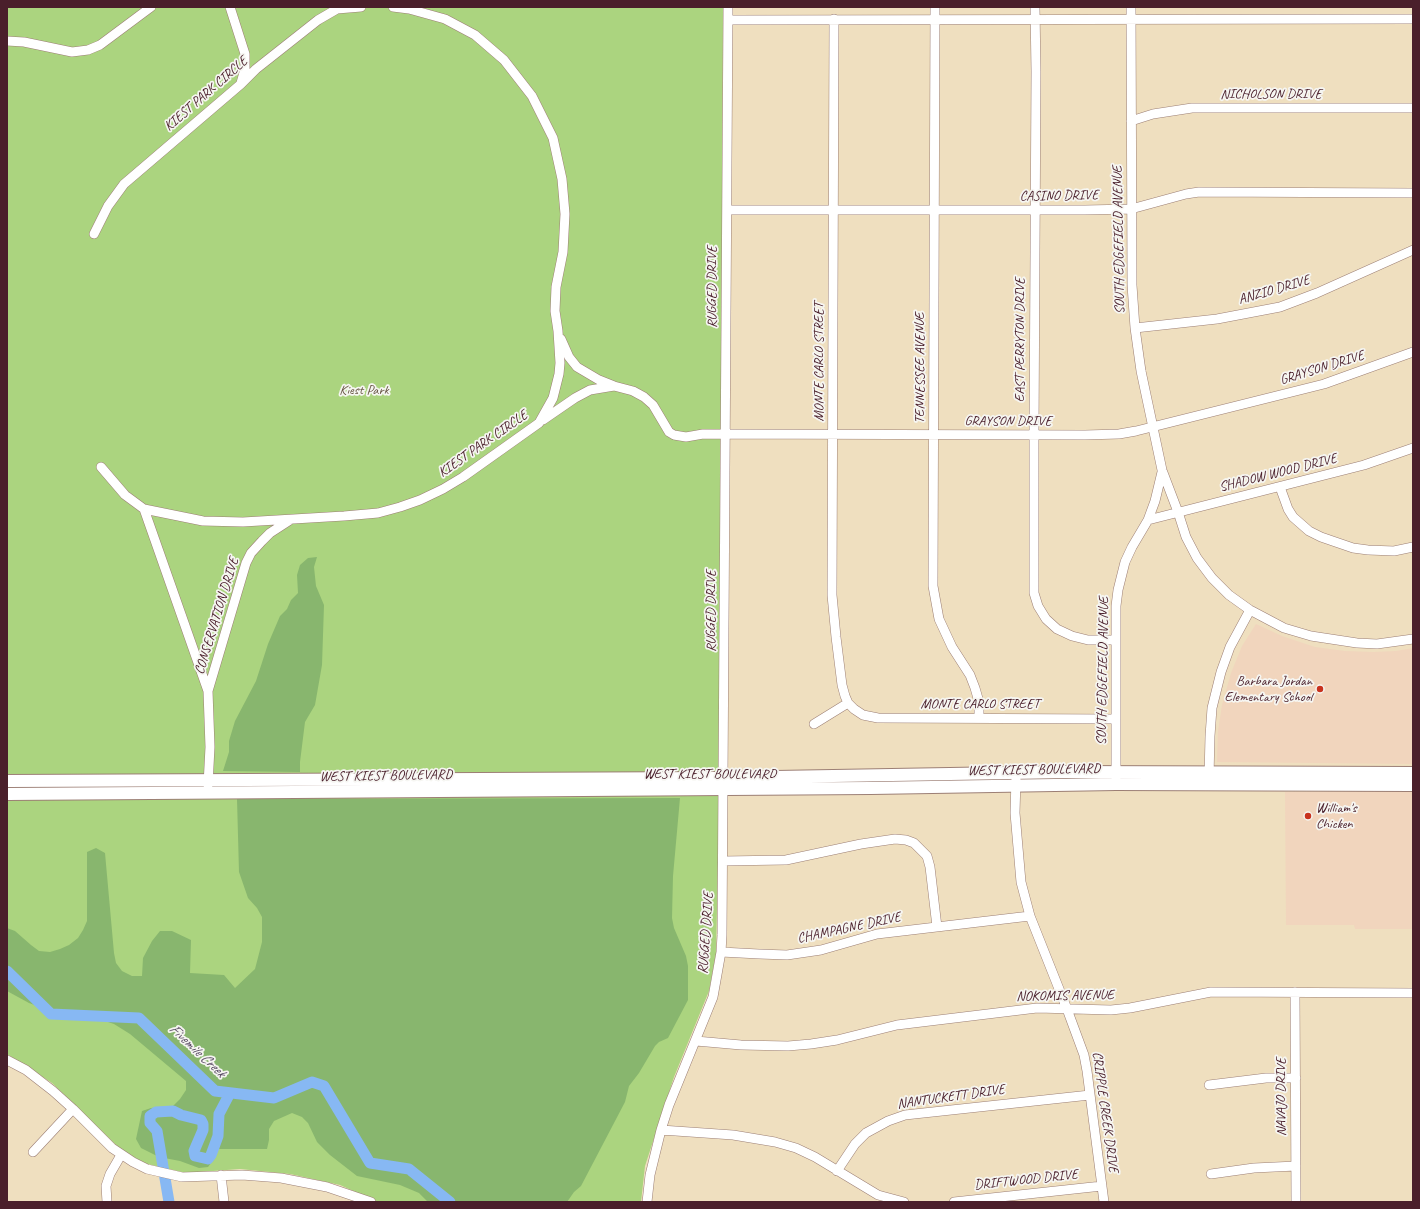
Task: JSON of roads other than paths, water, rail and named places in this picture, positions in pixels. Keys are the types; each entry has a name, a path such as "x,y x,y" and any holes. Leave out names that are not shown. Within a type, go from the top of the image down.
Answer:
{"main road":[{"name":"WEST KIEST BOULEVARD","path":"7,794 208,793 724,783 1016,780 1116,778 1209,772 1279,779"},
{"name":"WEST KIEST BOULEVARD","path":"1116,778 1209,784 1279,779 1350,779 1413,773"},
{"name":"WEST KIEST BOULEVARD","path":"1350,779 1413,785"},
{"name":"WEST KIEST BOULEVARD","path":"7,781 208,780 724,783"}],"street":[{"path":"7,41 24,42 72,52 88,50 100,45 151,7"},
{"path":"230,7 245,54 245,69 240,84"},
{"name":"KIEST PARK CIRCLE","path":"94,234 108,206 124,184 256,69 332,8 361,7"},
{"name":"KIEST PARK CIRCLE","path":"101,467 125,495 144,509 203,520 243,522 378,513 420,500 443,489 463,477 539,423 553,398 560,363 555,311 556,287 563,252 565,214 562,179 553,138 532,96 504,60 475,35 445,20 409,9 393,7"},
{"name":"RUGGED DRIVE","path":"647,1202 650,1175 661,1130 669,1105 713,997 721,952 724,783 728,7"},
{"name":"TENNESSEE AVENUE","path":"935,7 933,586 935,605 945,634 970,675 975,688 979,702 979,718"},
{"name":"EAST PERRYTON DRIVE","path":"1035,7 1034,593 1038,606 1046,619 1057,629 1072,636 1088,640 1116,640"},
{"name":"SOUTH EDGEFIELD AVENUE","path":"1131,7 1131,209 1132,285 1135,328 1141,371 1162,470 1186,537 1197,558 1212,578 1229,595 1250,610 1284,628 1311,636 1357,643 1376,644 1413,639"},
{"name":"MONTE CARLO STREET","path":"834,19 832,595 842,685 848,703 854,710 870,717 1116,719"},
{"path":"728,20 1413,19"},
{"name":"NICHOLSON DRIVE","path":"1131,121 1153,114 1192,108 1413,108"},
{"name":"CASINO DRIVE","path":"727,210 1035,211 1131,209 1186,194 1199,192 1413,193"},
{"name":"ANZIO DRIVE","path":"1135,328 1217,320 1280,307 1318,293 1413,250"},
{"name":"GRAYSON DRIVE","path":"558,331 564,346 577,367 587,374 644,397 653,405 666,428 674,435 686,437 703,434 1119,434 1324,384 1413,352"},
{"name":"GRAYSON DRIVE","path":"539,423 575,398 590,390 614,386"},
{"name":"SHADOW WOOD DRIVE","path":"1148,520 1364,465 1413,448"},
{"name":"SOUTH EDGEFIELD AVENUE","path":"1116,778 1116,606 1126,562 1132,547 1148,520 1157,494 1162,470"},
{"path":"1280,487 1288,509 1293,517 1309,531 1321,537 1354,548 1368,550 1394,551 1413,547"},
{"name":"CONSERVATION DRIVE","path":"144,509 208,691 210,747 208,793"},
{"name":"CONSERVATION DRIVE","path":"208,691 246,563 251,553 270,533 291,520"},
{"path":"1209,784 1212,708 1221,672 1230,647 1250,610"},
{"path":"814,724 848,703"},
{"name":"CRIPPLE CREEK DRIVE","path":"1016,780 1015,813 1021,882 1030,916 1068,1009 1084,1055 1104,1202"},
{"path":"723,861 786,860 861,844 895,839 906,840 914,843 927,856 930,867 937,927"},
{"name":"CHAMPAGNE DRIVE","path":"721,952 787,955 821,950 877,934 1030,916"},
{"name":"NOKOMIS AVENUE","path":"696,1041 741,1045 788,1046 837,1040 897,1025 1038,1008 1111,1010 1130,1008 1211,992 1413,993"},
{"name":"NAVAJO DRIVE","path":"1295,992 1296,1202"},
{"path":"7,1060 26,1070 53,1091 112,1148 121,1155 147,1169 182,1177 221,1175 266,1176 300,1181 334,1189 371,1202"},
{"path":"1209,1085 1266,1078 1296,1078"},
{"name":"NANTUCKETT DRIVE","path":"837,1171 855,1144 866,1133 888,1121 905,1115 1090,1095"},
{"path":"33,1152 73,1109"},
{"path":"661,1130 733,1135 775,1142 796,1148 815,1157 878,1196 904,1202"},
{"path":"107,1202 106,1186 110,1174 121,1155"},
{"path":"1211,1174 1254,1168 1296,1166"},
{"path":"221,1175 224,1202"},
{"name":"DRIFTWOOD DRIVE","path":"954,1202 1102,1186"}],"waterway":[{"name":"Fivemile Creek","path":"7,971 51,1014 139,1018 215,1091 274,1098 312,1082 324,1086 370,1163 409,1169 450,1202"},
{"path":"169,1202 157,1131 150,1123 150,1116 156,1112 173,1111 181,1115 201,1120 203,1130 194,1151 195,1156 208,1159 218,1136 219,1114 230,1093"}],"place":[{"name":"Barbara Jordan Elementary School","path":"1320,689"},
{"name":"William's Chicken","path":"1308,816"}],"park label":[{"name":"Kiest Park","path":"364,390"}]}
